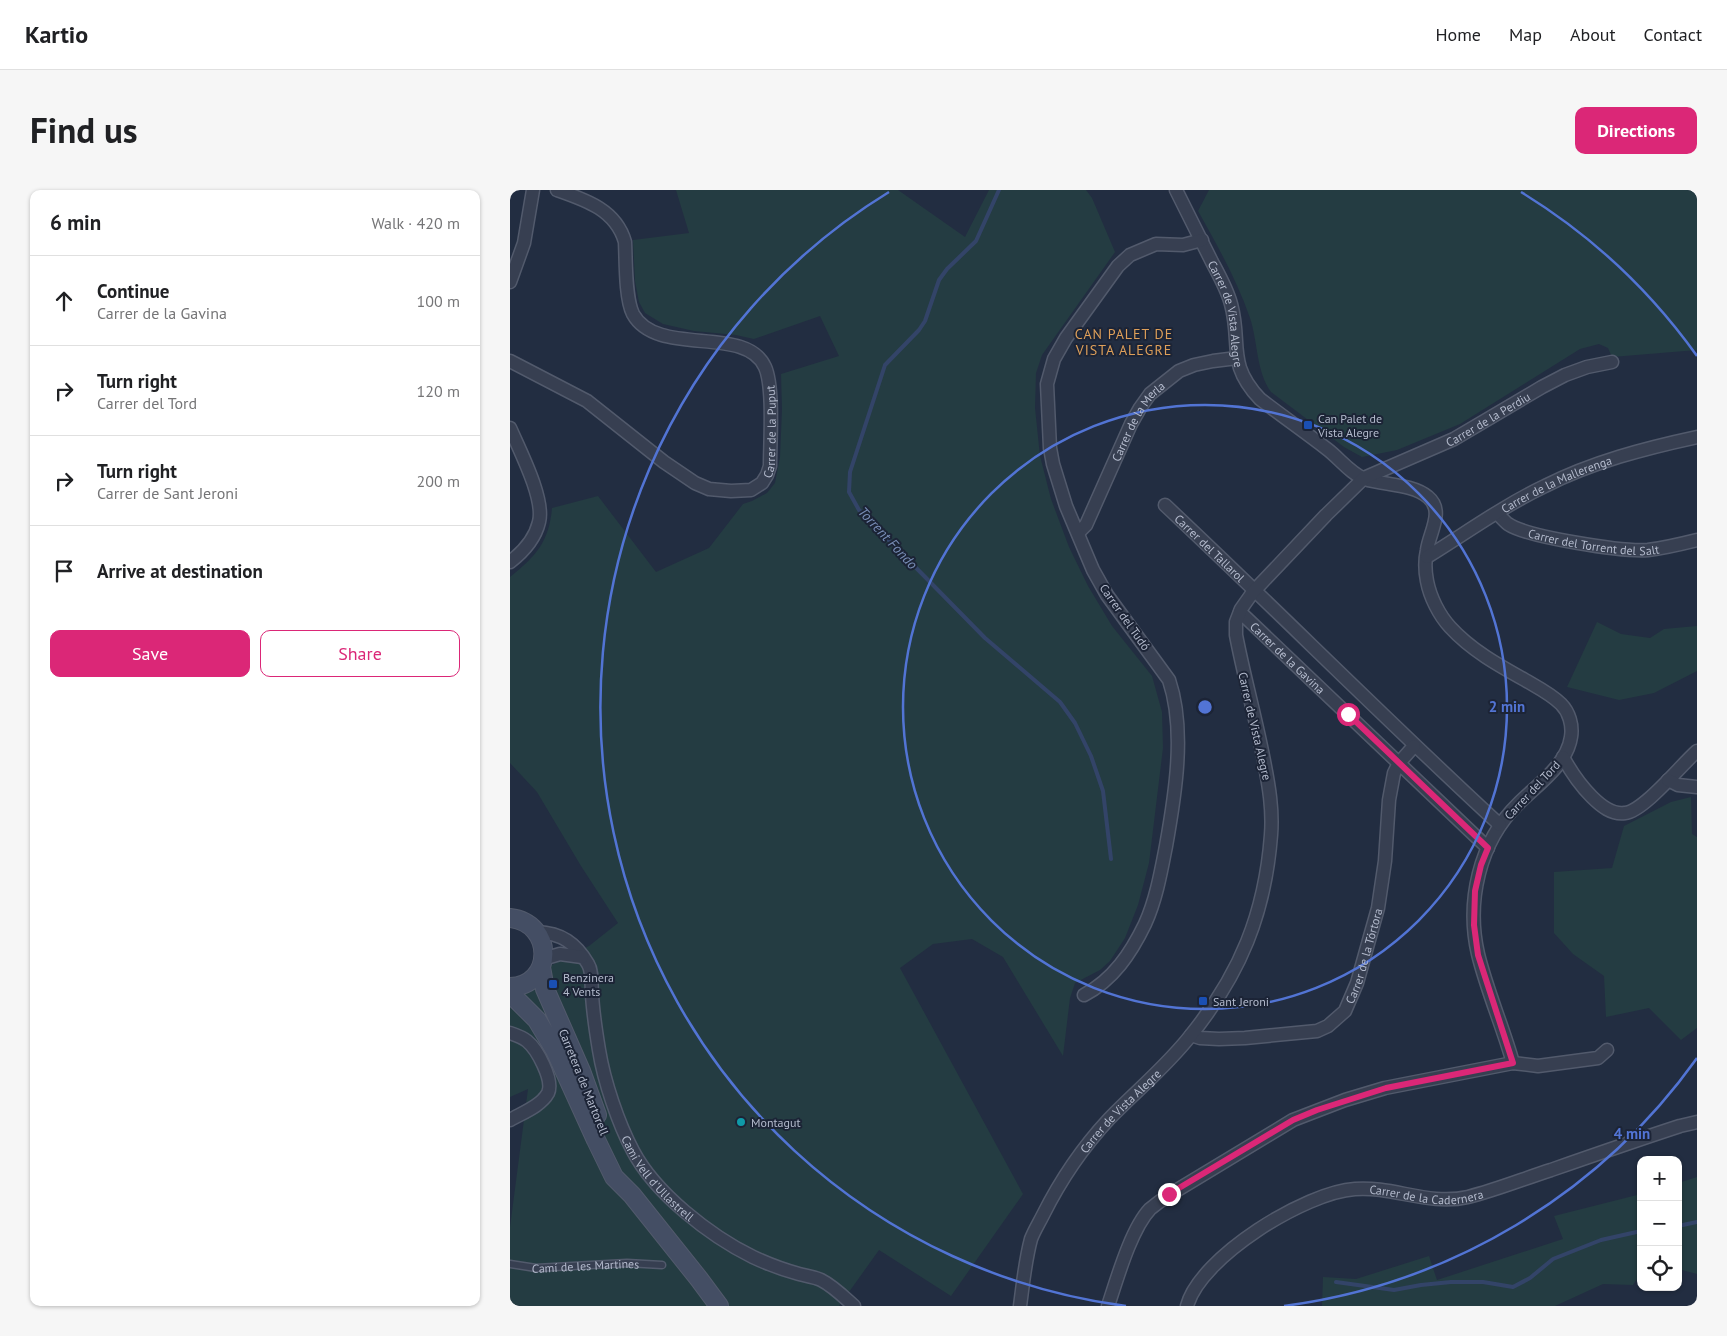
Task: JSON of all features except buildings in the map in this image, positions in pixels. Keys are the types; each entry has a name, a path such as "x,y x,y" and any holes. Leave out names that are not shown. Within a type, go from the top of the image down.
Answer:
{"main road":[{"name":"Carretera de Martorell","path":"524,924 542,942 545,990 579,1066 604,1131 632,1195"},
{"path":"510,987 522,985 530,981 536,975 542,963"},
{"name":"Carretera de Martorell","path":"510,993 531,1014 560,1059 614,1177 632,1195 719,1306"}],"street":[{"path":"510,282 524,243 534,190"},
{"name":"Carrer de la Puput","path":"510,361 587,401 664,462 695,483 708,489 743,491 758,487 768,475 770,466 770,382 764,365 754,354 746,349 660,335 639,322 630,306 625,242 617,224 603,210 578,197 557,190"},
{"name":"Carrer de Vista Alegre","path":"1020,1306 1027,1256 1032,1237 1059,1186 1107,1121 1191,1035 1237,966 1250,937 1264,891 1272,814 1271,796 1236,635 1236,622 1240,612 1255,590 1364,478 1260,399 1244,378 1237,358 1231,304 1202,240 1176,190"},
{"name":"Carrer del Tudó","path":"1084,994 1099,987 1112,974 1135,943 1145,922 1161,872 1176,782 1177,714 1169,680 1107,595 1066,506 1050,448 1047,384 1054,359 1066,338 1118,266 1130,255 1156,244 1183,245 1202,240"},
{"name":"Carrer de la Merla","path":"1078,533 1086,525 1132,424 1150,394 1179,372 1194,365 1237,358"},
{"name":"Carrer de la Perdiu","path":"1364,478 1454,439 1565,375 1586,367 1612,362"},
{"path":"510,428 537,493 541,513 533,537 523,551 510,562"},
{"name":"Carrer de la Mallerenga","path":"1427,557 1497,512 1544,486 1624,456 1697,437"},
{"name":"Carrer del Tord","path":"1364,478 1415,490 1426,495 1433,502 1436,516 1427,550 1427,580 1437,609 1453,630 1470,647 1553,697 1563,706 1571,723 1568,750 1560,762 1514,808 1500,825 1481,865 1475,891 1474,925 1478,955 1513,1063"},
{"name":"Carrer del Tallarol","path":"1166,505 1255,590"},
{"name":"Carrer del Torrent del Salt","path":"1497,512 1507,524 1519,529 1550,537 1618,549 1648,550 1697,540"},
{"name":"Carrer de la Gavina","path":"1255,590 1414,746 1500,825"},
{"name":"Carrer de la Gavina","path":"1240,612 1488,848"},
{"name":"Carrer de la Tórtora","path":"1191,1035 1200,1038 1219,1039 1317,1031 1328,1026 1345,1011 1357,982 1378,908 1385,862 1390,793 1394,773 1399,763 1414,746"},
{"path":"1563,757 1582,786 1596,801 1616,813 1626,813 1638,808 1697,752"},
{"path":"1668,780 1678,785 1697,787"},
{"path":"510,908 524,924"},
{"name":"Camí Vell d'Ullastrell","path":"524,924 561,936 568,941 590,968 599,1052 621,1126 633,1152 649,1175 673,1201 718,1236 752,1257 780,1268 821,1280 854,1306"},
{"path":"542,963 560,954 582,957"},
{"path":"510,1033 527,1040 534,1048 549,1078 549,1086 548,1093 540,1102 510,1120"},
{"path":"1108,1306 1132,1240 1150,1209 1169,1194 1293,1120 1326,1106 1386,1088 1513,1063 1538,1066 1598,1058 1607,1050"},
{"name":"Carrer de la Cadernera","path":"1187,1306 1208,1272 1254,1232 1300,1205 1328,1193 1356,1188 1440,1200 1454,1200 1492,1190 1680,1126 1697,1122"}],"lane":[{"name":"Camí de les Martines","path":"510,1264 536,1268 627,1263 662,1265"}],"green space":[{"path":"676,190 898,190 965,237 989,190 1086,190 1092,198 1115,252 1042,355 1036,373 1035,408 1040,456 1051,499 1069,547 1088,586 1112,626 1152,676 1162,712 1163,748 1149,863 1138,905 1125,938 1110,961 1100,970 1075,983 1070,998 1063,1056 1003,957 972,939 933,944 900,968 1023,1194 951,1296 879,1250 839,1306 510,1306 510,1227 528,1089 510,1097 510,978 515,984 589,946 618,923 537,792 510,763 510,577 540,547 548,530 552,508 598,496 656,572 709,548 743,504 767,493 775,483 780,457 781,374 839,356 820,316 754,339 736,335 694,331 663,324 645,313 639,302 635,281 633,240 689,233"},
{"path":"1209,190 1697,190 1697,350 1612,357 1608,348 1599,344 1580,349 1460,424 1397,450 1362,457 1344,447 1271,392 1266,384 1260,366 1253,327 1245,304 1226,263 1198,211"},
{"path":"1597,622 1621,634 1650,638 1664,629 1697,626 1697,671 1654,693 1619,700 1567,687"},
{"path":"1691,797 1692,834 1697,837 1697,1028 1681,1040 1649,1008 1606,1017 1604,976 1573,954 1554,933 1554,872 1612,868 1624,826 1671,802"},
{"path":"1697,1177 1697,1274 1682,1270 1682,1182"},
{"path":"1637,1195 1637,1279 1633,1285 1603,1284 1555,1306 1322,1306 1323,1277 1356,1279 1429,1256 1437,1280 1563,1239 1554,1216"}],"waterway":[{"name":"Torrent Fondo","path":"999,190 976,241 947,269 939,280 925,321 919,330 885,365 850,472 849,492 859,510 985,638 1060,702 1075,723 1091,756 1103,791 1111,859"},
{"path":"1682,1225 1697,1222"},
{"path":"1336,1282 1394,1290 1451,1282 1483,1282 1513,1287 1530,1278 1553,1259 1601,1240 1637,1232"}],"place":[{"name":"Can Palet de Vista Alegre","path":"1308,425"},
{"name":"Benzinera 4 Vents","path":"553,984"},
{"name":"Sant Jeroni","path":"1203,1001"},
{"name":"Montagut","path":"741,1122"}],"district":[{"name":"CAN PALET DE VISTA ALEGRE","path":"1124,342"}],"route":[{"path":"1169,1194 1293,1120 1317,1110 1386,1088 1513,1063 1478,955 1474,925 1475,891 1481,865 1488,848 1348,714"}]}
